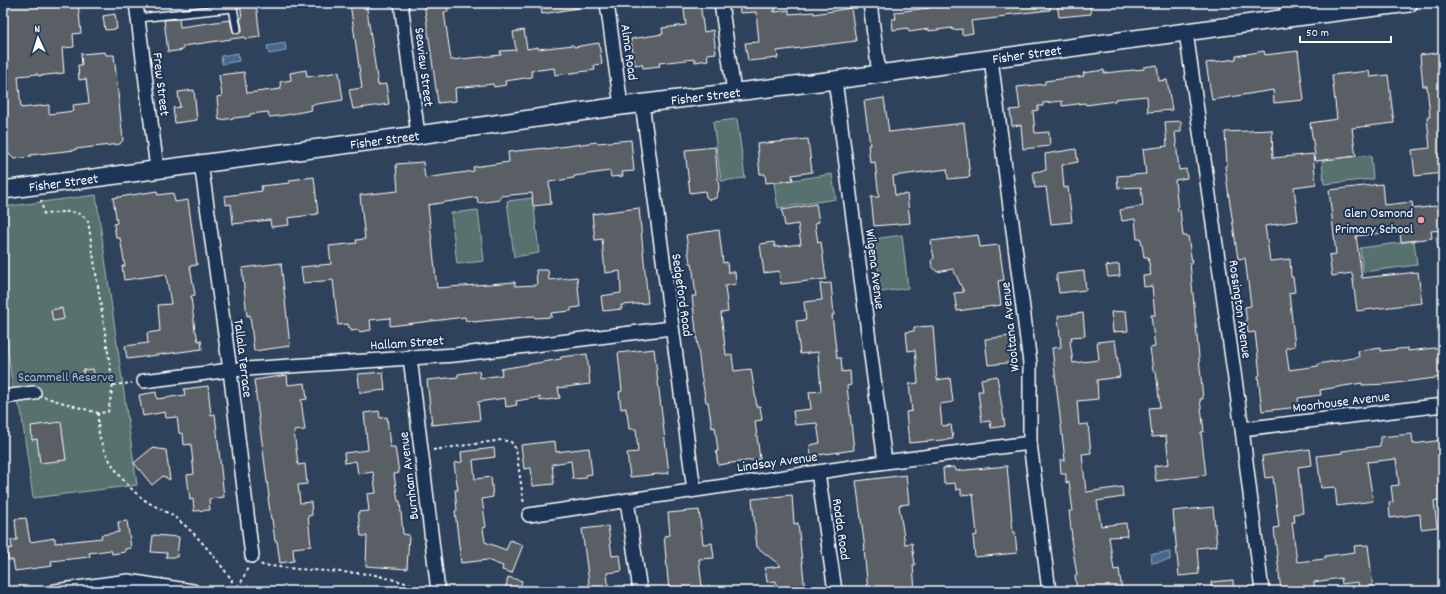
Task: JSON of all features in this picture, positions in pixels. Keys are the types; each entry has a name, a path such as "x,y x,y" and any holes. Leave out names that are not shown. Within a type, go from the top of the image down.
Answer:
{"street":[{"name":"Frew Street","path":"136,3 157,169"},
{"name":"Seaview Street","path":"401,3 418,135"},
{"name":"Alma Road","path":"607,3 621,106"},
{"path":"721,3 734,92"},
{"path":"870,3 879,74"},
{"name":"Fisher Street","path":"3,190 418,135 642,103 835,80 1186,32 1286,10 1409,3"},
{"name":"Rossington Avenue","path":"1186,32 1242,429 1262,591"},
{"name":"Wooltana Avenue","path":"991,59 1030,364 1030,443 1050,591"},
{"name":"Wilgena Avenue","path":"835,80 885,462"},
{"name":"Sedgeford Road","path":"642,103 671,328 694,490"},
{"name":"Tallala Terrace","path":"202,164 230,370 252,556"},
{"name":"Hallam Street","path":"144,381 230,370 455,355 671,328"},
{"name":"Burnham Avenue","path":"410,357 422,451 434,590"},
{"path":"3,397 34,394"},
{"name":"Moorhouse Avenue","path":"1242,429 1443,405"},
{"name":"Lindsay Avenue","path":"529,515 885,462 1030,443"},
{"name":"Rodda Road","path":"818,472 834,591"},
{"path":"626,500 640,591"},
{"path":"55,591 128,581 193,591"}],"lane":[{"path":"138,18 233,6 237,29"}],"path":[{"path":"34,394 98,413 108,412 113,385 88,221 83,216 74,212 44,214 41,200"},
{"path":"113,385 144,381"},
{"path":"98,413 99,434 104,450 115,470 130,487 150,504 168,512 182,523 203,544 232,580 230,591"},
{"path":"422,451 502,440 511,442 516,449 524,506 529,515"},
{"path":"233,591 241,583 252,556 262,565 297,570 371,574 434,590"}],"green space":[{"path":"737,119 745,178 721,181 713,122"},
{"path":"1371,155 1373,179 1324,184 1322,160"},
{"path":"832,174 836,199 778,208 774,183"},
{"name":"Scammell Reserve","path":"96,195 137,485 33,498 21,410 13,393 3,307 3,207"},
{"path":"533,198 539,253 514,257 507,201"},
{"path":"478,210 484,261 457,264 451,213"},
{"path":"902,235 908,288 881,292 874,239"},
{"path":"1443,235 1443,283 1436,237"},
{"path":"1414,241 1417,265 1363,272 1360,248"}],"water":[{"path":"285,43 286,51 269,54 267,46"},
{"path":"238,53 239,61 222,64 221,56"},
{"path":"1170,552 1170,560 1152,563 1151,554"}],"building":[{"path":"3,3 78,3 81,33 73,34 74,47 62,48 64,73 38,76 38,74 18,76 21,108 49,105 49,114 74,111 73,105 89,103 86,79 79,80 78,65 82,65 81,54 105,52 106,55 114,55 123,140 120,144 30,155 30,157 14,159 3,148"},
{"path":"240,3 256,3 260,37 245,39 245,37 183,46 183,50 168,52 164,20 179,19 180,27 230,20 233,32 238,34 242,31"},
{"path":"350,3 366,3 378,85 386,84 389,104 353,109 349,90 362,88"},
{"path":"424,3 447,3 448,12 444,12 451,60 501,55 500,51 516,50 513,32 524,30 527,49 573,45 574,47 599,43 602,64 594,65 595,70 555,75 554,68 531,71 532,77 505,81 506,85 494,87 493,84 455,88 456,101 438,103"},
{"path":"540,3 578,3 578,8 542,14"},
{"path":"683,3 700,3 704,32 713,30 716,53 707,54 708,60 695,62 695,59 659,63 660,66 643,68 642,64 635,65 631,39 663,34 662,28 686,25"},
{"path":"739,3 775,3 776,10 774,10 774,12 789,10 789,14 814,12 814,14 851,8 856,41 777,51 778,58 748,61 745,43 759,42 756,12 740,13"},
{"path":"928,3 1050,3 1050,10 1005,15 1006,17 971,21 973,33 962,35 962,29 952,30 952,28 909,32 908,28 893,30 892,19 896,19 895,12 929,8"},
{"path":"1057,3 1090,3 1091,14 1059,17"},
{"path":"115,14 117,29 105,30 103,16"},
{"path":"1264,51 1265,55 1298,51 1304,100 1274,103 1273,90 1212,100 1206,63 1236,59 1236,56"},
{"path":"1443,52 1443,173 1415,176 1412,150 1430,148 1427,117 1430,117 1427,86 1423,86 1420,55"},
{"path":"1157,65 1159,81 1167,80 1172,110 1148,112 1147,96 1115,99 1115,101 1086,105 1085,103 1062,106 1062,101 1043,103 1043,106 1038,106 1038,110 1033,111 1035,133 1049,132 1050,146 1023,149 1021,125 1012,126 1010,110 1020,109 1017,87 1045,84 1045,81 1084,76 1083,73 1104,70 1104,73 1144,69 1144,67"},
{"path":"306,70 307,77 339,72 343,100 311,105 312,110 280,116 269,117 268,112 219,120 217,97 222,96 219,75 244,72 247,93 281,89 280,82 291,80 290,73"},
{"path":"1369,71 1370,77 1388,75 1394,123 1352,128 1356,156 1316,161 1310,123 1337,119 1332,75"},
{"path":"194,90 197,120 175,123 173,108 180,107 178,92"},
{"path":"884,98 889,132 964,123 970,177 948,179 947,169 893,176 895,195 907,194 910,223 874,226 871,197 879,197 875,162 870,163 868,145 870,145 864,101"},
{"path":"1181,121 1181,132 1175,132 1179,170 1186,169 1187,178 1175,180 1178,211 1180,210 1183,236 1188,236 1192,263 1190,263 1203,399 1200,399 1204,432 1201,432 1206,475 1156,481 1154,466 1169,464 1166,436 1152,437 1149,408 1160,407 1156,371 1153,371 1150,348 1155,347 1151,315 1155,315 1152,286 1144,287 1143,276 1151,275 1148,257 1144,257 1141,239 1137,239 1135,219 1122,221 1120,210 1143,206 1141,187 1118,188 1117,176 1146,174 1143,149 1167,146 1165,122"},
{"path":"1272,130 1273,158 1313,154 1316,184 1294,187 1298,221 1265,226 1270,261 1290,259 1291,277 1293,277 1295,292 1289,293 1295,346 1286,348 1289,370 1318,366 1318,364 1359,357 1358,351 1381,348 1381,351 1408,348 1408,351 1443,347 1443,377 1389,384 1362,385 1362,383 1320,390 1321,395 1298,398 1299,407 1262,411 1255,332 1248,333 1245,307 1251,306 1245,258 1238,259 1228,190 1225,166 1227,165 1225,132"},
{"path":"808,139 812,172 792,175 793,180 766,183 765,174 760,174 757,144"},
{"path":"631,140 634,171 622,172 623,176 611,177 610,171 574,176 574,178 549,182 551,204 533,206 532,193 500,196 500,200 478,203 477,197 428,205 437,288 515,282 515,286 537,285 536,270 548,270 549,280 577,277 580,307 571,308 571,311 551,313 552,317 535,318 534,316 473,322 473,320 466,321 465,317 390,326 390,318 370,320 371,330 359,332 359,330 351,331 348,324 338,325 333,280 303,283 301,267 331,264 329,246 357,243 356,240 365,239 360,195 398,191 396,164 423,162 425,178 474,171 473,167 509,162 508,152 597,142"},
{"path":"715,147 719,189 716,198 710,200 706,197 705,191 690,193 685,150"},
{"path":"1076,149 1078,162 1062,165 1064,188 1068,187 1072,222 1051,224 1046,187 1035,188 1033,172 1046,170 1045,154"},
{"path":"314,177 318,214 288,218 289,225 271,227 270,220 233,224 231,204 226,205 225,196 262,191 261,186 290,183 290,180"},
{"path":"1382,184 1384,205 1412,202 1413,209 1443,205 1443,230 1431,231 1432,238 1401,242 1400,231 1356,236 1362,278 1418,272 1422,303 1357,311 1352,273 1332,276 1329,255 1336,254 1329,190"},
{"path":"157,191 158,195 173,193 175,202 188,200 197,265 190,266 195,295 191,296 195,331 198,341 201,340 202,349 127,359 125,346 148,343 147,333 160,331 158,305 171,304 166,274 124,280 122,266 125,266 120,238 116,238 114,224 117,223 113,198"},
{"path":"816,204 819,222 815,223 818,243 821,242 826,279 781,284 779,271 764,273 760,244 774,242 775,247 801,244 798,224 785,226 782,210"},
{"path":"639,208 648,303 621,305 622,309 603,311 601,296 621,293 620,271 605,273 602,239 595,240 592,214"},
{"path":"719,230 723,263 727,262 728,272 735,272 736,284 725,286 728,312 721,313 726,355 732,355 734,371 751,369 757,407 760,406 762,420 755,421 760,459 718,465 715,427 712,428 708,402 706,402 701,374 692,296 696,296 692,263 690,263 686,235"},
{"path":"978,235 980,247 999,245 1004,280 998,281 1001,305 957,311 954,293 964,292 953,269 937,272 932,266 931,261 934,258 931,241"},
{"path":"281,263 290,346 254,351 250,315 247,316 242,268"},
{"path":"1119,264 1120,276 1108,277 1106,266"},
{"path":"1084,271 1086,290 1059,293 1056,274"},
{"path":"831,283 834,315 832,315 837,358 841,358 842,372 850,371 851,385 847,386 854,450 811,456 810,445 820,443 817,423 795,425 793,411 811,409 809,392 821,391 818,352 800,354 796,321 806,320 804,302 822,300 820,284"},
{"path":"62,308 64,319 53,321 51,310"},
{"path":"1126,311 1128,331 1113,332 1111,312"},
{"path":"1083,313 1085,336 1071,337 1072,341 1070,341 1073,363 1099,360 1097,342 1115,340 1120,377 1097,380 1098,399 1077,401 1079,425 1088,424 1091,453 1082,454 1086,492 1122,487 1123,497 1097,501 1101,526 1126,523 1127,536 1109,537 1114,570 1119,569 1122,591 1077,591 1075,575 1077,575 1071,539 1069,511 1073,511 1069,482 1066,483 1066,474 1061,474 1060,460 1065,460 1052,348 1061,347 1058,316"},
{"path":"933,326 937,380 950,378 953,402 940,404 942,426 951,425 953,439 909,443 906,412 912,411 909,384 918,383 915,350 908,351 906,332 914,331 914,327"},
{"path":"1011,336 1015,362 988,365 985,339"},
{"path":"654,349 669,473 630,477 627,453 638,452 636,429 629,429 626,408 621,409 619,392 622,391 618,353"},
{"path":"587,354 590,384 558,388 560,398 540,401 540,397 516,401 517,405 506,407 505,398 478,402 480,420 432,425 427,380 458,377 458,374 479,371 480,378 502,375 501,369 561,359 561,357"},
{"path":"93,369 95,380 85,382 83,370"},
{"path":"383,372 385,390 360,393 358,374"},
{"path":"287,375 288,385 305,383 307,399 301,400 305,430 294,431 298,465 305,464 307,484 298,485 300,503 311,502 312,515 308,516 311,546 293,548 294,561 280,563 277,541 275,541 271,519 254,380"},
{"path":"997,376 1005,426 991,428 990,421 982,422 978,391 983,391 981,379"},
{"path":"208,386 211,415 215,414 224,497 209,499 210,510 194,511 193,499 190,500 187,475 194,474 191,444 184,445 183,434 179,433 177,417 166,418 165,412 143,416 139,395 156,392 157,399 185,395 184,389"},
{"path":"379,411 380,418 387,417 390,447 395,447 399,473 394,474 398,501 400,501 403,534 409,535 407,569 366,566 367,536 361,536 358,512 369,511 367,494 376,493 373,472 358,474 356,461 345,463 344,453 368,450 364,413"},
{"path":"61,422 66,460 40,463 37,439 32,440 31,426"},
{"path":"1412,434 1413,444 1443,440 1443,499 1434,501 1437,527 1421,529 1420,514 1390,518 1389,503 1393,502 1391,486 1399,485 1396,459 1367,462 1373,501 1337,506 1335,487 1321,488 1317,456 1380,446 1380,437"},
{"path":"555,441 556,452 589,448 592,474 586,475 586,478 573,479 571,461 552,464 554,484 533,486 531,468 524,469 521,445"},
{"path":"152,448 166,450 170,480 163,476 152,485 134,463"},
{"path":"494,448 495,457 473,460 475,479 491,477 493,497 482,499 486,527 483,528 485,542 506,550 510,540 523,545 512,573 502,570 503,566 487,560 461,563 455,511 457,510 455,490 458,490 454,463 462,462 461,452"},
{"path":"1310,449 1312,465 1298,467 1303,513 1294,514 1295,522 1292,522 1297,562 1325,559 1325,556 1355,552 1354,546 1368,545 1373,588 1359,589 1358,582 1342,584 1341,578 1314,582 1315,591 1303,591 1303,588 1281,591 1274,528 1279,527 1273,477 1265,478 1262,456"},
{"path":"1007,466 1013,532 1015,532 1017,553 975,557 973,536 977,535 973,494 961,495 961,489 956,490 955,483 944,484 943,468 955,467 956,471"},
{"path":"906,475 909,504 899,505 905,544 912,543 915,565 913,565 915,591 868,591 865,549 856,481"},
{"path":"792,495 794,524 798,523 805,591 777,591 776,581 767,582 765,568 781,566 757,547 752,499"},
{"path":"1213,507 1217,546 1197,548 1199,574 1179,576 1173,511"},
{"path":"699,510 703,544 712,543 714,558 699,559 702,587 688,589 688,591 669,591 664,536 670,535 668,513"},
{"path":"26,518 30,542 55,538 55,543 102,538 101,535 119,532 118,522 127,521 131,548 125,549 125,552 112,554 111,550 89,553 90,557 51,561 52,566 15,571 13,560 8,560 6,549 12,548 11,540 17,540 15,519"},
{"path":"608,526 612,556 620,555 622,571 607,573 609,591 590,591 582,529"},
{"path":"153,535 179,537 177,557 166,557 167,553 151,552"},
{"path":"508,577 522,581 519,591 505,591"},
{"path":"1233,580 1234,591 1212,591 1211,582"}],"place":[{"name":"Glen Osmond Primary School","path":"1421,220"}]}
